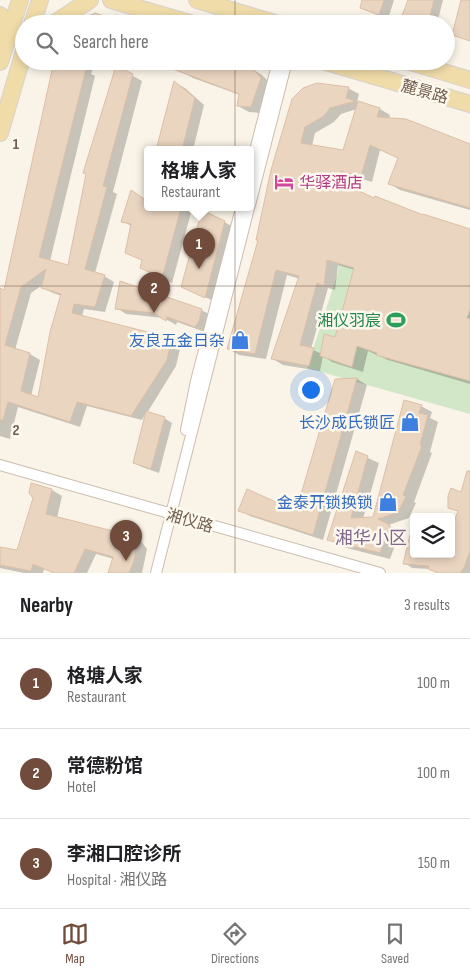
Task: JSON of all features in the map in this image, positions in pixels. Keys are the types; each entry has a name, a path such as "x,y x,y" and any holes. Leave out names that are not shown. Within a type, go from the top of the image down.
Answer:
{"main road":[{"path":"15,15 20,0"},
{"path":"35,15 40,0"},
{"path":"67,15 90,0"},
{"path":"111,0 162,15"},
{"path":"197,0 248,15"},
{"path":"0,15 7,41"},
{"path":"0,62 15,16"},
{"path":"0,133 18,70"},
{"name":"麓景路","path":"354,70 470,104"},
{"name":"麓景路","path":"437,70 470,80"}],"street":[{"path":"254,154 276,70"},
{"path":"254,190 285,70"},
{"path":"169,514 196,381 240,211"},
{"path":"154,573 249,211"},
{"name":"湘仪路","path":"0,465 380,573"}],"green space":[{"name":"湘仪羽宸","path":"340,229 470,265 470,414 307,368 338,272"}],"building":[{"path":"362,0 384,0 379,15 360,8"},
{"path":"408,0 434,0 430,15 402,15"},
{"path":"461,0 470,0 470,41 455,36 455,23"},
{"path":"52,70 86,70 39,257 68,265 86,174 83,173 115,70 125,70 133,74 103,186 107,187 85,269 105,275 95,307 74,304 72,313 172,338 167,360 131,416 77,402 70,422 8,402 3,420 0,420 0,288 4,290","holes":["46,269 41,288 61,294 50,332 38,397 21,391 30,353 5,345 21,287"]},
{"path":"176,70 254,70 261,78 251,107 237,106 239,94"},
{"path":"174,81 195,98 183,146 157,146"},
{"path":"317,83 349,87 346,98 356,101 330,108 324,116 305,127 301,143 343,150 358,101 380,108 377,117 406,119 470,144 470,208 388,184 398,158 370,145 361,177 341,171 338,181 374,198 375,196 423,215 470,229 470,309 467,318 470,319 470,381 376,355 377,353 357,346 352,367 320,356 324,334 335,337 354,268 327,260 324,286 317,283 300,345 314,348 309,366 271,359 299,276 276,270 255,354 227,349 258,240 256,240 271,170 292,99 303,88"},
{"path":"131,190 144,199 144,211 180,211 162,278 140,268 142,260 125,253 131,224 121,222"},
{"path":"202,211 204,211 225,221 205,298 181,287"},
{"path":"120,281 202,309 199,321 195,327 167,317 166,321 154,313 115,309"},
{"path":"357,378 313,535 238,511 247,489 296,511 335,379"},
{"path":"404,400 422,405 419,413 428,415 420,445 422,446 403,495 406,496 398,512 378,519 390,525 380,553 327,540 356,451 368,456 351,518 373,517"},
{"path":"146,411 165,417 151,469 133,463"},
{"path":"467,471 470,471 470,551 464,568 460,573 438,573 428,569 429,566 403,564 410,535 410,558 455,558 455,519 458,511 448,508 448,496 451,488 461,492"},
{"path":"31,483 52,489 46,514 117,532 128,531 137,542 134,561 129,573 108,573 113,557 85,549 74,573 54,573 33,564 31,571 0,565 0,547 17,550 33,498 29,493"}],"place":[{"name":"华驿酒店","path":"284,182"},
{"name":"格塘人家","path":"199,269"},
{"name":"常德粉馆","path":"154,313"},
{"name":"湘仪羽宸","path":"396,320"},
{"name":"友良五金日杂","path":"240,340"},
{"name":"长沙成氏锁匠","path":"410,422"},
{"name":"金泰开锁换锁","path":"388,502"},
{"name":"李湘口腔诊所","path":"126,561"}],"district":[{"name":"湘华小区","path":"371,538"}]}
